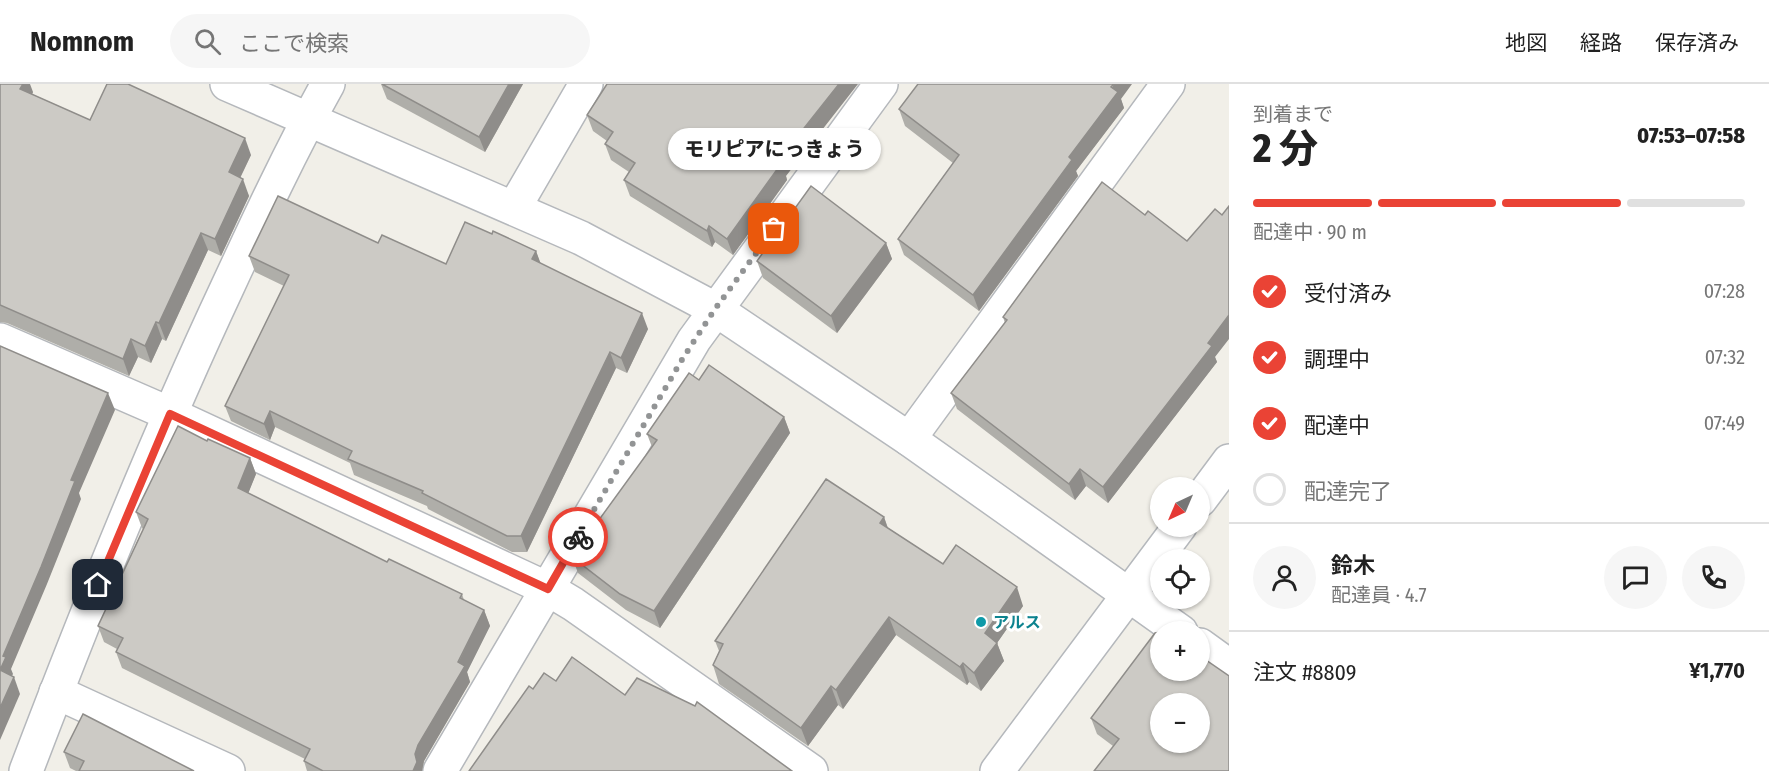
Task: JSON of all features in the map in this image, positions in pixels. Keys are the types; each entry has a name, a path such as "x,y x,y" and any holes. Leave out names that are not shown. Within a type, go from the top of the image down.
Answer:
{"street":[{"path":"227,84 514,208 649,272 715,309 909,439 1166,621"},
{"path":"26,771 170,414 309,118 328,84"},
{"path":"514,208 586,84"},
{"path":"440,771 683,358 715,309 881,84"},
{"path":"909,439 1168,84"},
{"path":"0,340 170,414 548,589 573,604 811,771"},
{"path":"1210,487 1229,461"},
{"path":"997,771 1172,537"},
{"path":"1210,652 1229,666"},
{"path":"56,692 228,771"}],"building":[{"path":"0,84 23,84 20,89 90,120 107,84 128,84 245,138 229,172 243,179 215,239 201,233 159,323 156,322 145,346 131,339 123,359 0,305"},
{"path":"382,84 509,84 479,137"},
{"path":"607,84 839,84 778,161 781,164 727,239 709,226 707,231 624,180 635,163 605,144 613,132 587,115"},
{"path":"918,84 1114,84 1111,87 1118,92 1069,157 1072,160 973,295 898,239 959,155 899,109"},
{"path":"1102,182 1145,215 1148,211 1187,241 1215,209 1222,215 1229,206 1229,315 1208,343 1212,346 1103,487 1080,469 1069,484 951,393 1007,320 1003,317"},
{"path":"811,186 886,243 831,316 757,261"},
{"path":"278,196 378,243 382,235 446,264 465,222 492,234 493,231 536,251 532,259 642,313 621,358 610,352 521,536 507,536 422,493 423,491 348,459 352,451 270,411 264,424 225,406 289,275 249,256"},
{"path":"0,346 108,393 71,480 75,481 3,656 6,657 0,670"},
{"path":"709,365 784,417 654,611 620,594 572,557 657,440 647,434 689,373 699,380"},
{"path":"178,426 207,441 208,439 250,458 238,488 387,562 389,559 462,594 460,598 484,610 458,662 465,666 418,745 415,754 417,762 413,771 323,771 304,761 310,749 116,652 123,638 98,626 148,519 136,512"},
{"path":"826,479 884,517 880,523 943,564 956,545 1017,587 985,633 997,643 974,673 963,663 960,667 889,617 836,690 831,686 801,728 713,665 723,644 715,641"},
{"path":"1150,640 1150,681 1210,681 1210,663 1229,676 1229,771 1094,771 1119,739 1091,718"},
{"path":"572,657 625,695 637,678 695,706 697,702 792,771 469,771 529,686 533,689 544,673 556,681"},
{"path":"0,670 14,677 0,708"},
{"path":"83,714 194,771 79,771 84,761 64,752"}],"way so far":[{"path":"578,537 683,358 715,309 774,229"}],"place":[{"name":"モリピアにっきょう","path":"774,229"},
{"name":"アルス","path":"981,622"}],"route":[{"path":"98,585 170,414 548,589 578,537"}]}
